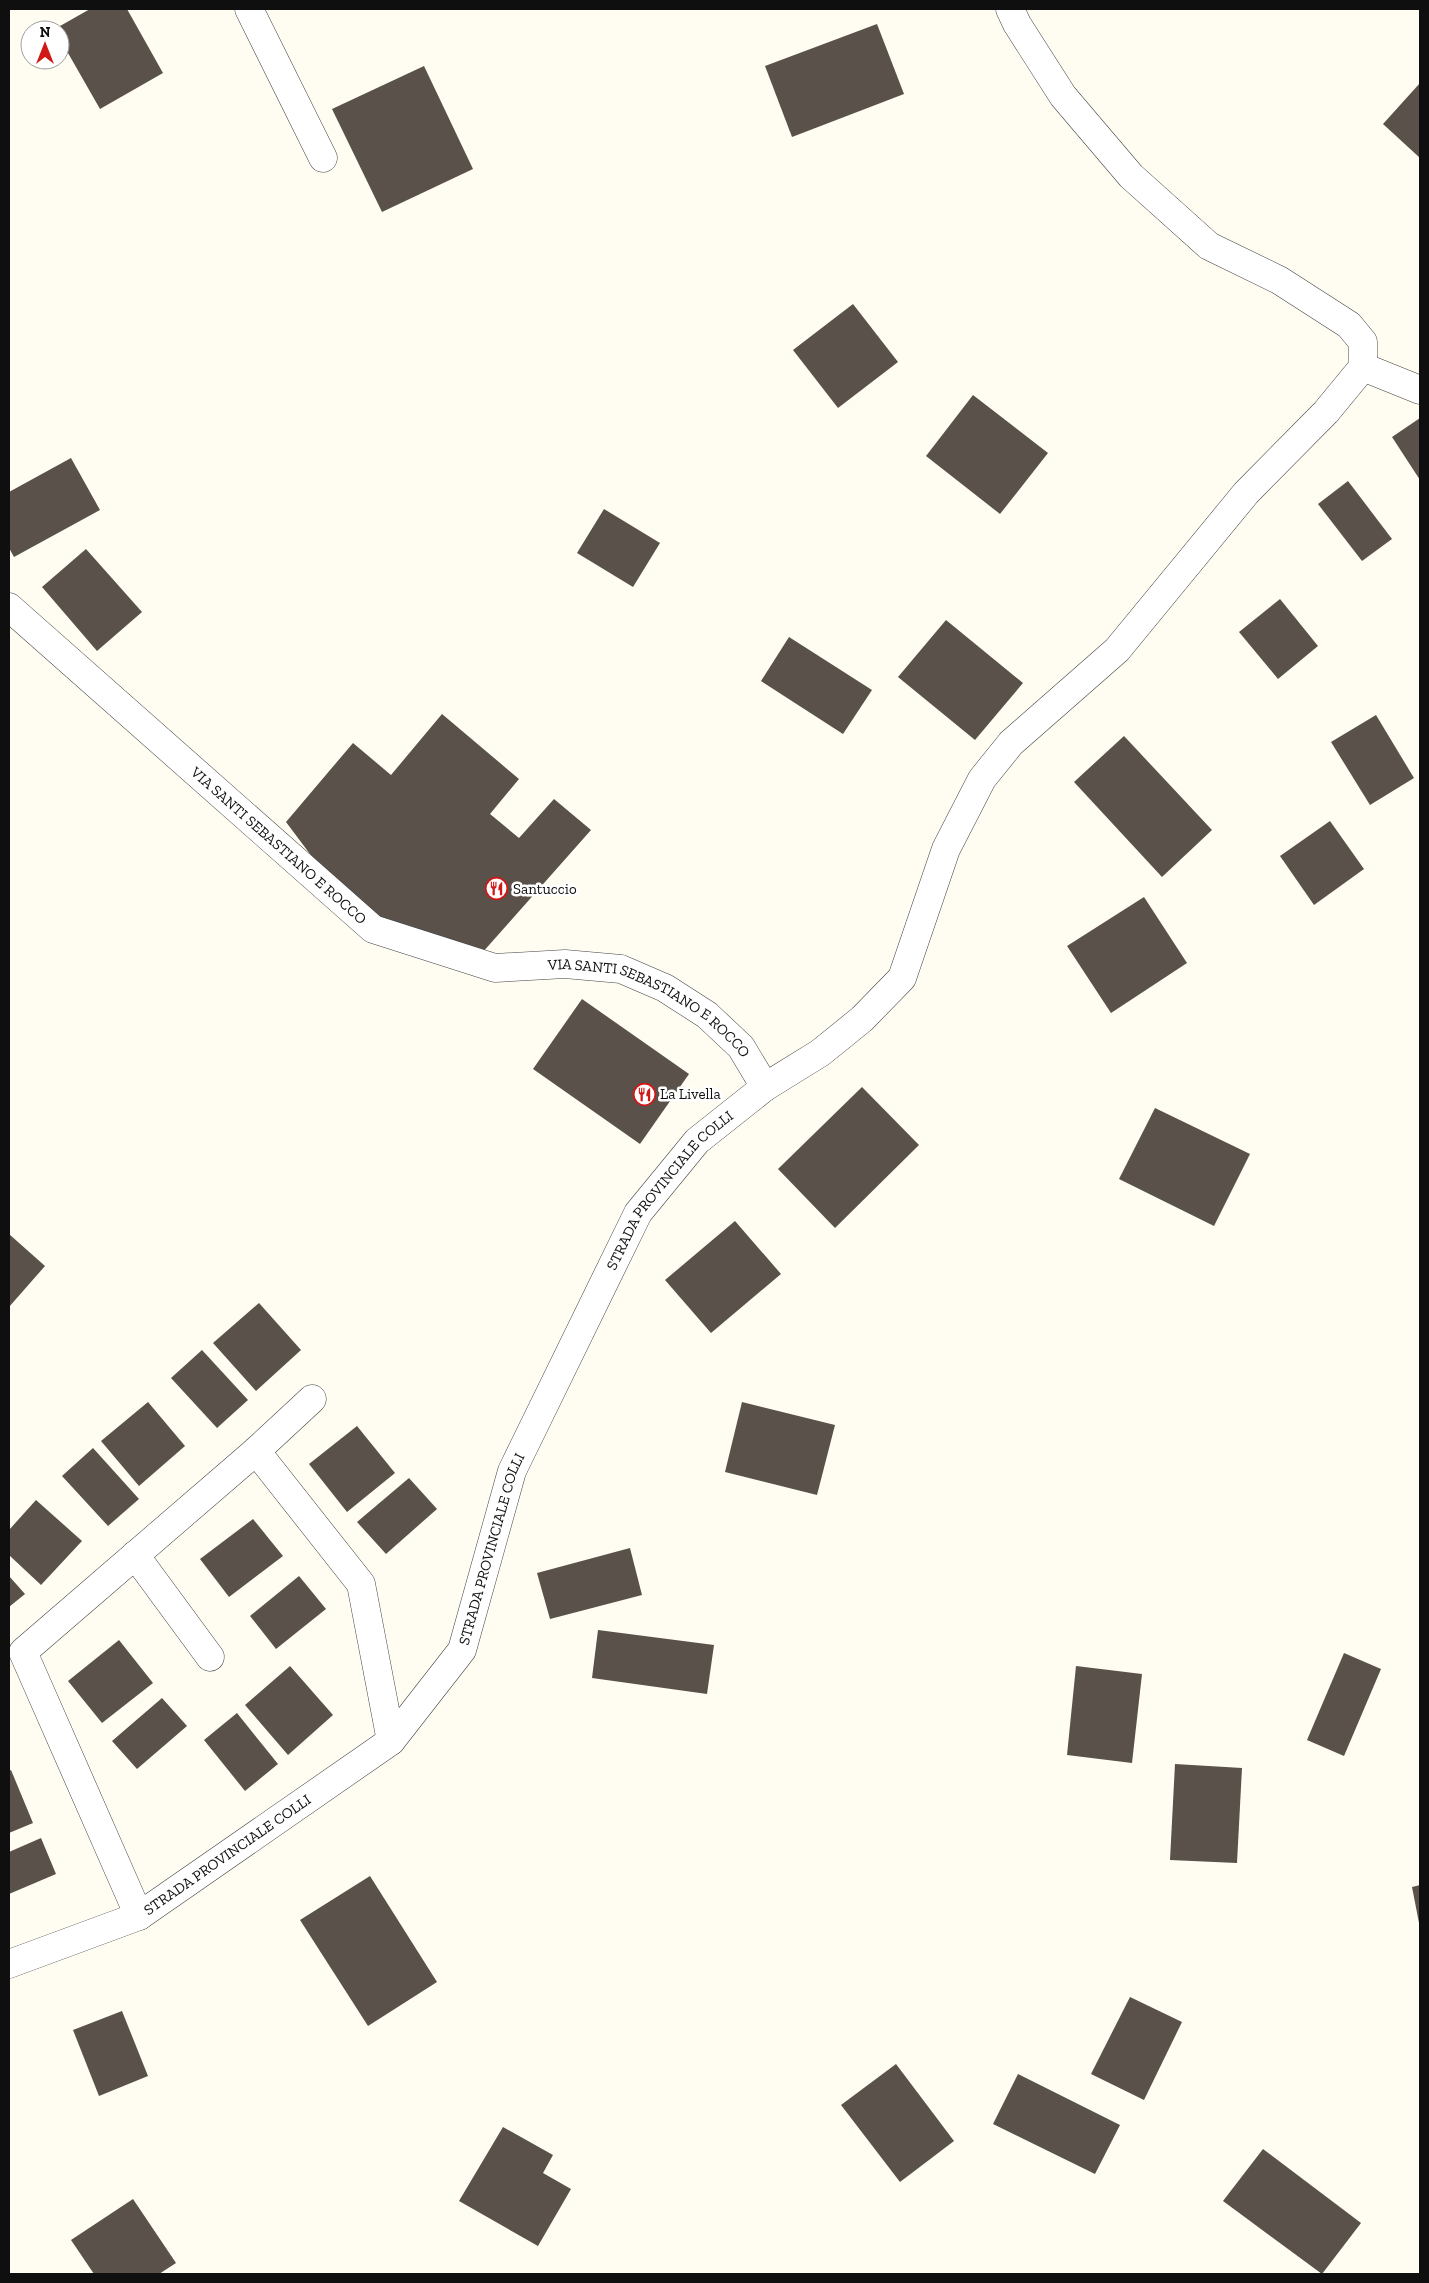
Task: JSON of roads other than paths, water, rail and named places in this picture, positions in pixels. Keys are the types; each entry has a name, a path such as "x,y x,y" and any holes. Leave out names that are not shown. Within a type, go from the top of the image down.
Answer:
{"street":[{"path":"249,9 323,158"},
{"path":"1010,9 1017,24 1063,96 1130,176 1209,246 1280,280 1349,325 1363,342 1363,367 1420,390"},
{"name":"STRADA PROVINCIALE COLLI","path":"9,1964 139,1916 391,1742 462,1650 512,1471 638,1213 697,1141 765,1087 820,1053 862,1018 902,978 946,849 982,779 1011,743 1118,650 1246,493 1326,412 1363,367"},
{"name":"VIA SANTI SEBASTIANO E ROCCO","path":"9,607 373,929 496,968 565,964 621,970 664,988 707,1015 741,1047 765,1087"},
{"path":"139,1916 23,1652 256,1451 312,1399"},
{"path":"256,1451 361,1584 391,1742"},
{"path":"136,1555 210,1657"}],"place":[{"name":"Santuccio","path":"497,889"},
{"name":"La Livella","path":"644,1094"}]}
